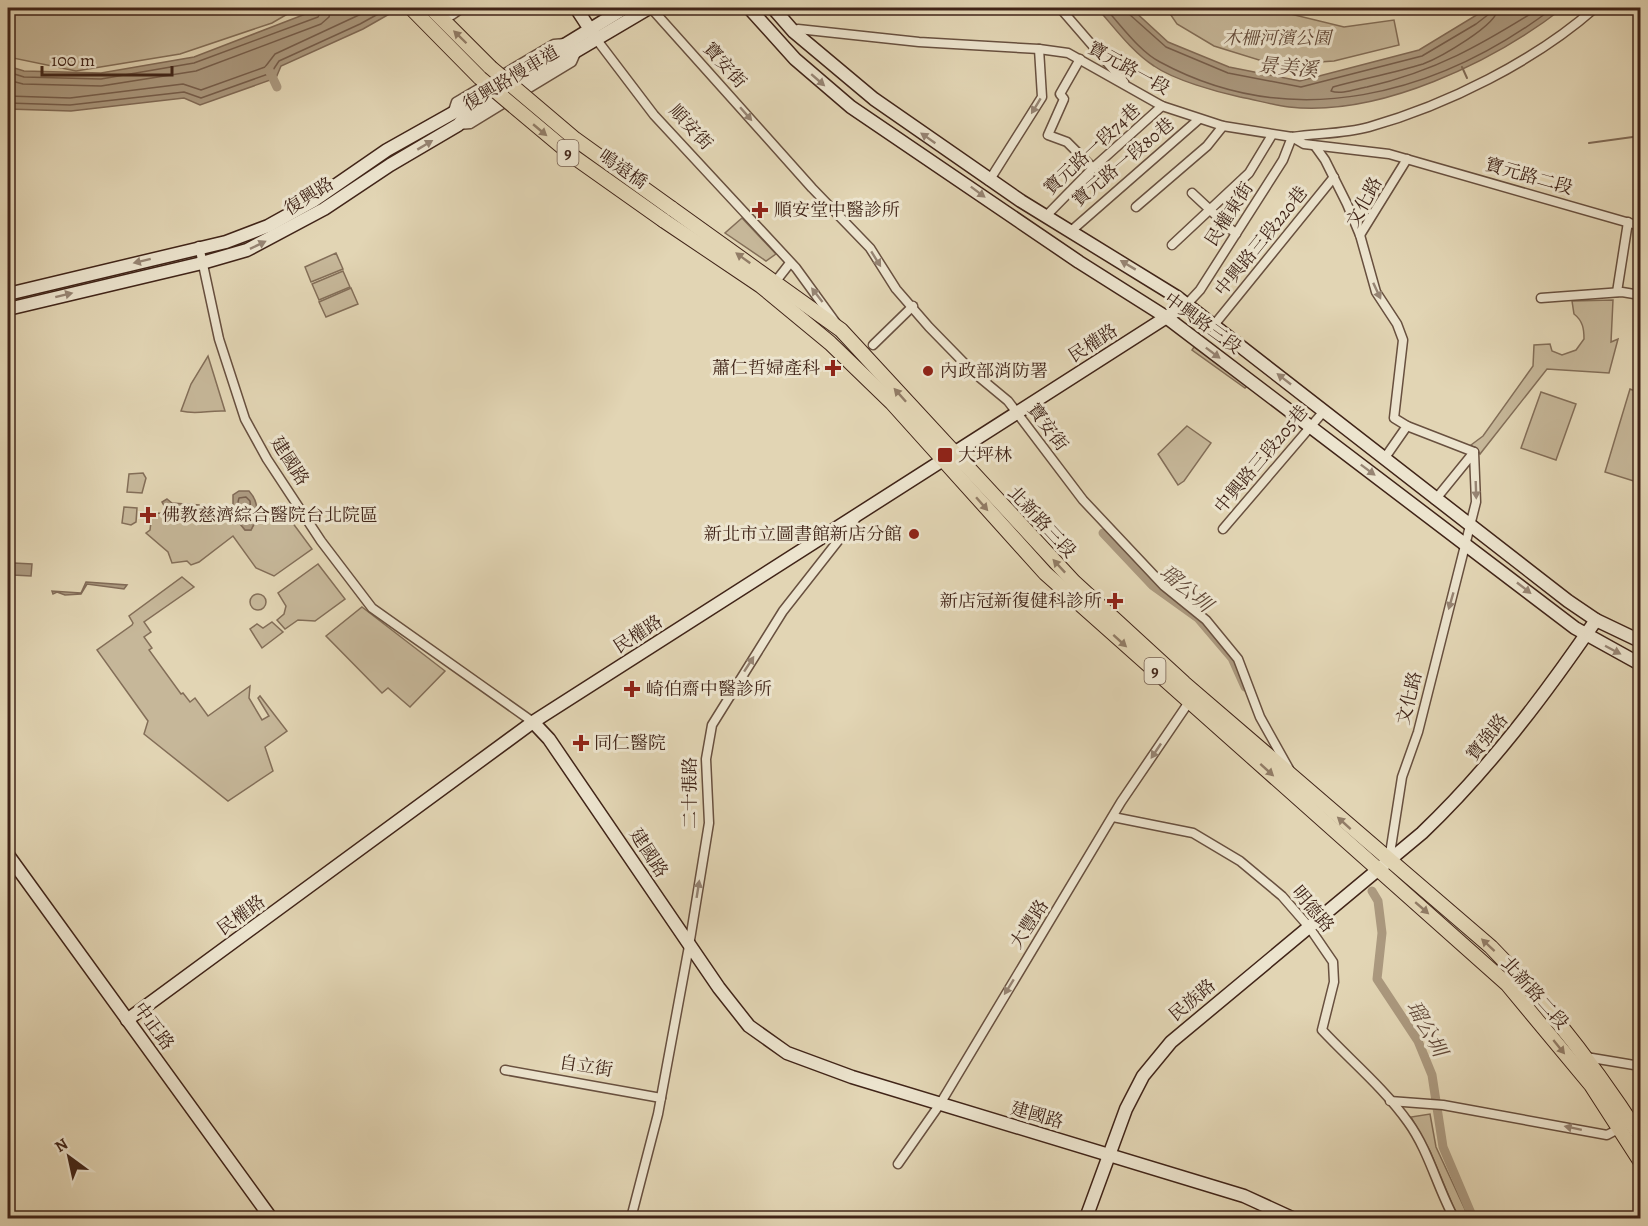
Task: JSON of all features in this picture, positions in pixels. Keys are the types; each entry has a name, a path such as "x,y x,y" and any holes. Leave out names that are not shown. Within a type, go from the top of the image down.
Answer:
{"main road":[{"name":"鳴遠橋","path":"411,8 480,78 574,157 663,220"},
{"name":"鳴遠橋","path":"431,8 490,67 575,139 671,208"},
{"name":"北新路三段","path":"671,208 776,281 841,330 1045,573 1189,702 1384,865"},
{"name":"北新路三段","path":"663,220 783,303 875,386 1074,582 1184,683 1294,778 1384,865"},
{"name":"北新路二段","path":"1384,865 1491,947 1534,991 1586,1057 1625,1124 1641,1161"},
{"name":"北新路二段","path":"1384,865 1507,984 1625,1124 1641,1136"}],"street":[{"path":"452,15 462,8"},
{"name":"順安街","path":"576,8 597,40 654,115 790,263 841,330"},
{"name":"復興路","path":"8,294 199,246 226,242 268,226 313,201 382,153 460,109 625,8"},
{"name":"復興路","path":"8,309 202,263 247,250 289,230 458,125 476,110 650,8"},
{"name":"寶安街","path":"650,8 812,188 870,248 896,289 929,327 1008,401 1083,500 1164,586 1206,620 1238,659 1260,717 1294,778"},
{"name":"中興路三段","path":"749,8 801,65 851,106 1166,318 1586,635 1641,664"},
{"name":"中興路三段","path":"772,8 794,32 861,89 989,181 1149,278 1187,304 1435,500 1596,620 1641,641"},
{"path":"1060,8 1130,89"},
{"path":"1292,137 1329,135 1368,127 1436,104 1488,79 1575,25 1594,8"},
{"name":"寶元路一段","path":"794,32 798,29 919,42 1039,49 1068,53 1162,106 1198,120 1292,137 1304,144 1389,154 1407,159"},
{"path":"989,181 1042,97 1039,49"},
{"path":"801,65 806,57 811,55 850,87 861,89"},
{"path":"1080,59 1060,94 1064,99 1048,135 1067,142 1093,168"},
{"name":"寶元路一段74巷","path":"1046,216 1093,168 1162,106"},
{"name":"寶元路一段80巷","path":"1071,231 1198,120"},
{"path":"1136,207 1207,146 1223,126"},
{"path":"1173,245 1249,173 1272,135"},
{"name":"民權東街","path":"1187,304 1200,290 1283,160 1292,137"},
{"path":"1315,146 1325,159 1360,235"},
{"name":"寶元路二段","path":"1407,159 1641,226"},
{"name":"文化路","path":"1407,159 1360,235 1376,292 1397,324 1403,340 1394,418 1407,426"},
{"name":"中興路三段220巷","path":"1214,325 1334,177"},
{"path":"1192,193 1236,234"},
{"path":"1617,292 1628,222"},
{"name":"建國路","path":"199,246 222,350 245,419 267,459 321,541 372,608 533,722 549,739 689,946 749,1026 788,1053 852,1077 1244,1196 1292,1218"},
{"path":"783,303 788,297 776,281 790,263"},
{"path":"1541,298 1617,292 1641,296"},
{"name":"民權路","path":"127,1020 533,722 1187,304"},
{"path":"873,345 913,306"},
{"name":"中興路三段205巷","path":"1223,529 1324,411"},
{"path":"1384,459 1407,426 1474,452 1435,500"},
{"name":"文化路","path":"1384,865 1402,777 1418,732 1467,545 1476,502 1474,452"},
{"name":"二十張路","path":"630,1218 661,1098 689,946 709,823 706,759 712,725 783,611 857,515"},
{"name":"寶強路","path":"1384,865 1455,802 1498,755 1596,620"},
{"name":"大豐路","path":"898,1164 940,1104 1113,817 1189,702"},
{"name":"明德路","path":"1113,817 1193,833 1240,861 1282,896 1309,927 1333,962 1335,982 1322,1030 1409,1122 1430,1159 1442,1197 1454,1218"},
{"name":"中正路","path":"8,855 271,1218"},
{"name":"民族路","path":"1086,1218 1126,1109 1143,1076 1171,1042 1384,865"},
{"path":"1586,1057 1641,1066"},
{"name":"自立街","path":"505,1070 661,1098"},
{"path":"1390,1101 1443,1105 1606,1135 1625,1124"}],"green space":[{"path":"8,8 79,11 115,8 298,8 272,23 180,54 76,71 8,57"},
{"name":"木柵河濱公園","path":"1166,8 1266,8 1344,27 1394,20 1399,45 1334,61 1275,65 1214,46 1177,24"},
{"path":"742,218 776,254 766,261 725,233"},
{"path":"336,253 343,269 311,282 305,267"},
{"path":"343,271 350,287 319,300 312,284"},
{"path":"351,288 358,304 326,317 319,302"},
{"path":"1613,300 1611,342 1618,339 1609,373 1547,369 1480,454 1471,445 1483,436 1533,366 1534,345 1550,344 1552,351 1562,355 1576,350 1584,339 1581,322 1574,314 1572,301"},
{"path":"1194,347 1247,386 1245,388 1192,350"},
{"path":"208,356 225,411 192,413 181,411 191,384"},
{"path":"1630,389 1640,393 1640,483 1605,472"},
{"path":"1541,392 1576,404 1556,460 1521,448"},
{"path":"1187,426 1211,443 1184,481 1178,485 1158,454"},
{"path":"143,473 146,478 142,493 127,492 129,474"},
{"path":"124,507 137,508 136,522 131,525 122,523"},
{"path":"152,513 233,515 245,530 251,530 258,517 292,522 312,549 274,576 256,568 233,536 199,562 191,565 187,561 172,563 168,552 146,533 150,530"},
{"path":"318,564 345,599 315,621 298,620 285,629 277,620 284,614 286,606 278,593"},
{"path":"182,577 194,587 144,622 151,632 144,637 152,648 149,650 181,694 183,693 190,702 195,698 208,716 250,686 249,698 262,720 269,716 258,698 260,696 287,731 265,747 273,771 228,801 144,734 148,721 97,650 132,625 129,616"},
{"path":"255,594 261,594 266,602 264,608 255,610 250,605 250,599"},
{"path":"362,607 445,671 410,707 388,688 382,693 326,636"},
{"path":"272,622 283,632 262,648 250,629 257,624 263,628"},
{"path":"1430,1114 1436,1147 1469,1218 1458,1218 1430,1151 1411,1117"}],"water":[{"path":"321,8 400,8 363,29 281,66 276,78 200,105 184,98 71,111 8,109 8,66 24,71 101,73 194,57"},
{"path":"1097,8 1131,8 1168,42 1229,67 1300,81 1419,50 1488,8 1563,8 1503,48 1434,82 1360,103 1324,108 1271,104 1220,92 1173,76 1138,54"},
{"path":"239,491 249,491 255,500 256,515 251,530 245,530 233,515 233,495"},
{"path":"167,499 172,503 199,505 199,508 172,505 166,509 162,502"},
{"path":"14,563 32,564 31,576 13,575"},
{"path":"86,582 127,585 124,589 87,584 81,594 65,595 57,592 53,594 52,591 81,593"}],"waterway":[{"path":"1462,67 1467,78"},
{"path":"269,70 277,87"},
{"path":"1589,143 1640,136"},
{"name":"瑠公圳","path":"1103,533 1152,585 1198,618 1232,658 1245,687"},
{"name":"瑠公圳","path":"1372,891 1378,901 1382,933 1377,979 1418,1041 1432,1075 1443,1147 1473,1218"}],"place":[{"name":"順安堂中醫診所","path":"760,210"},
{"name":"蕭仁哲婦產科","path":"833,368"},
{"name":"內政部消防署","path":"928,371"},
{"name":"大坪林","path":"945,455"},
{"name":"佛教慈濟綜合醫院台北院區","path":"148,515"},
{"name":"新北市立圖書館新店分館","path":"914,534"},
{"name":"新店冠新復健科診所","path":"1115,601"},
{"name":"崎伯齋中醫診所","path":"632,689"},
{"name":"同仁醫院","path":"581,743"}],"water label":[{"name":"景美溪","path":"1288,67"}]}
